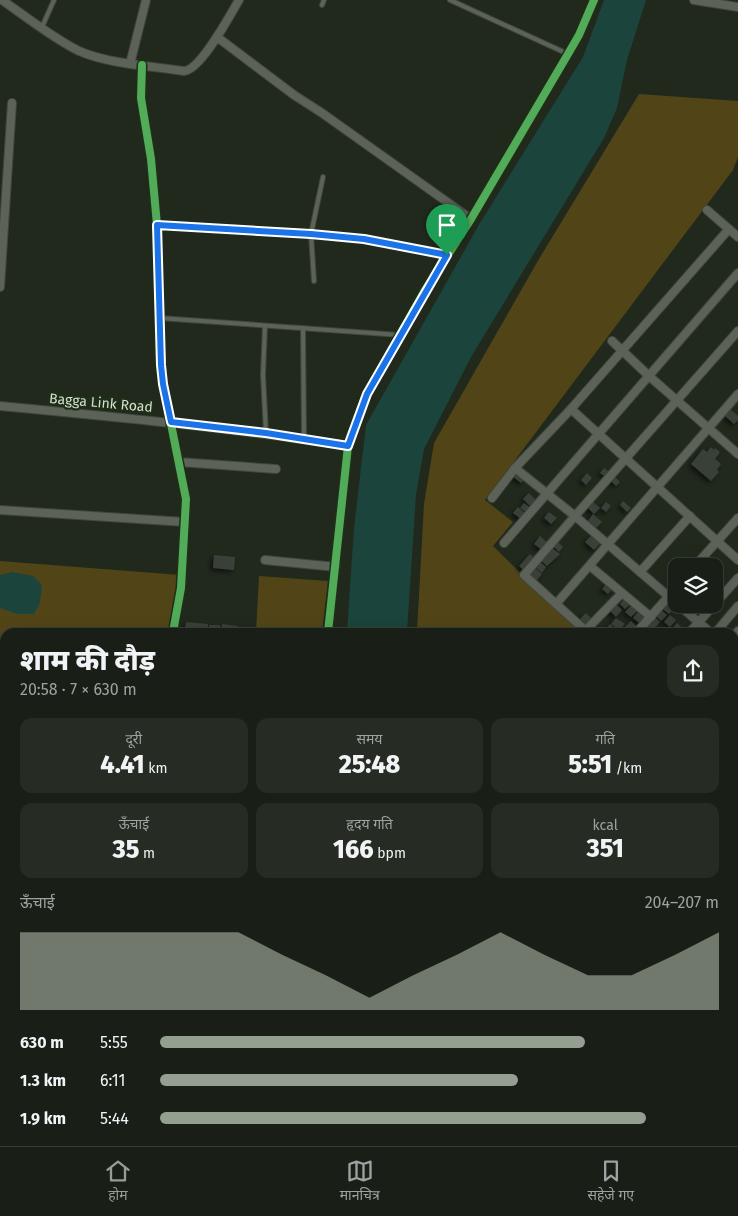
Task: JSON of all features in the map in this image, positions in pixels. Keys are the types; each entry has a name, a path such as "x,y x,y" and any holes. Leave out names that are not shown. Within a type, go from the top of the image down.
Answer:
{"street":[{"path":"2,0 79,51 108,60 184,71 190,70 217,37 239,0"},
{"path":"130,64 146,0"},
{"path":"328,628 348,446 367,394 447,255 471,219 579,35 594,0"},
{"path":"694,0 738,7"},
{"path":"217,37 294,95 471,219"},
{"path":"142,65 141,98 151,159 157,225 159,318 163,384 185,492 182,588 175,628"},
{"path":"0,287 3,178 12,103"},
{"path":"707,210 738,238"},
{"path":"492,498 515,468 570,409 620,350 729,229"},
{"path":"504,544 738,273"},
{"path":"582,628 524,576 574,516 738,331"},
{"path":"612,341 676,401 738,454"},
{"path":"556,604 738,394"},
{"name":"Bagga Link Road","path":"0,406 171,422 266,433 348,446"},
{"path":"570,409 738,560"},
{"path":"179,462 276,469"},
{"path":"515,468 548,493 668,597 641,628"},
{"path":"0,510 185,522"},
{"path":"640,572 690,516"},
{"path":"702,558 738,518"},
{"path":"265,560 336,567"},
{"path":"590,566 651,617"},
{"path":"693,628 738,578"},
{"path":"590,628 622,593"},
{"path":"719,628 738,606"},
{"path":"687,613 705,628"}],"lane":[{"path":"42,27 54,0"},
{"path":"322,5 324,0"},
{"path":"450,0 568,54"},
{"path":"314,281 311,234 323,177"},
{"path":"157,225 364,239 447,255"},
{"path":"159,318 400,335"},
{"path":"265,326 263,375 266,433"},
{"path":"303,328 304,439"}],"shaded area":[{"path":"639,94 738,101 738,157 733,170 485,500 513,522 493,546 576,628 417,628 424,504 434,443 539,259"},
{"path":"0,561 180,575 169,628 0,628"},
{"path":"259,576 328,581 322,628 256,628"}],"water":[{"path":"604,0 646,0 627,60 617,108 604,138 471,357 424,449 416,495 407,628 347,628 354,528 366,425 480,223 583,57"},
{"path":"12,572 33,576 42,585 40,603 34,614 17,614 0,608 0,575"}],"building":[{"path":"730,409 738,416 738,420 734,424 725,416"},
{"path":"711,447 720,452 715,459 721,464 717,470 719,472 711,481 691,464 703,449 707,452"},
{"path":"604,468 611,473 607,478 600,473"},
{"path":"517,470 526,477 521,483 512,476"},
{"path":"587,473 592,478 586,485 581,480"},
{"path":"613,475 620,482 616,486 609,479"},
{"path":"529,493 538,502 532,508 523,499"},
{"path":"591,500 600,508 594,514 586,506"},
{"path":"623,501 631,508 627,512 620,505"},
{"path":"606,502 611,506 606,512 601,508"},
{"path":"524,503 531,508 527,513 520,508"},
{"path":"518,507 526,514 521,519 513,513"},
{"path":"549,512 557,518 551,524 544,518"},
{"path":"593,514 602,522 595,529 587,522"},
{"path":"592,535 600,544 594,550 585,542"},
{"path":"540,536 549,544 543,551 534,544"},
{"path":"556,540 563,547 559,552 552,545"},
{"path":"551,547 560,554 547,566 539,559 545,552 550,557 546,552"},
{"path":"530,554 536,559 526,572 519,566"},
{"path":"214,555 235,557 234,570 213,568"},
{"path":"539,561 546,567 542,573 534,566"},
{"path":"534,567 542,574 536,581 528,574"},
{"path":"607,583 613,588 608,594 602,589"},
{"path":"624,599 630,604 625,609 620,604"},
{"path":"666,600 668,602 668,613 670,613 669,614 660,607"},
{"path":"615,603 622,610 616,617 609,610"},
{"path":"631,606 637,611 631,617 625,612"},
{"path":"659,608 667,615 661,621 654,614"},
{"path":"639,611 648,618 642,625 633,618"},
{"path":"586,613 593,620 588,626 580,619"},
{"path":"653,615 660,622 655,628 647,628 644,625"},
{"path":"670,615 676,620 670,627 664,622"},
{"path":"616,618 625,624 621,628 616,628 611,624"},
{"path":"631,621 638,628 624,628"},
{"path":"186,622 208,624 208,628 185,628"},
{"path":"677,623 683,628 673,628"},
{"path":"222,624 238,626 238,628 222,628"},
{"path":"610,624 615,628 607,628"},
{"path":"209,625 220,625 220,628 209,628"}],"cycle path":[{"path":"328,628 348,446 367,394 424,292 471,219 579,35 594,0"},
{"path":"142,65 141,98 151,159 157,225 161,365 163,384 186,499 181,588 174,628"}],"route":[{"path":"157,225 364,239 447,255 367,394 348,446 266,433 171,422 161,365 157,225"}]}
